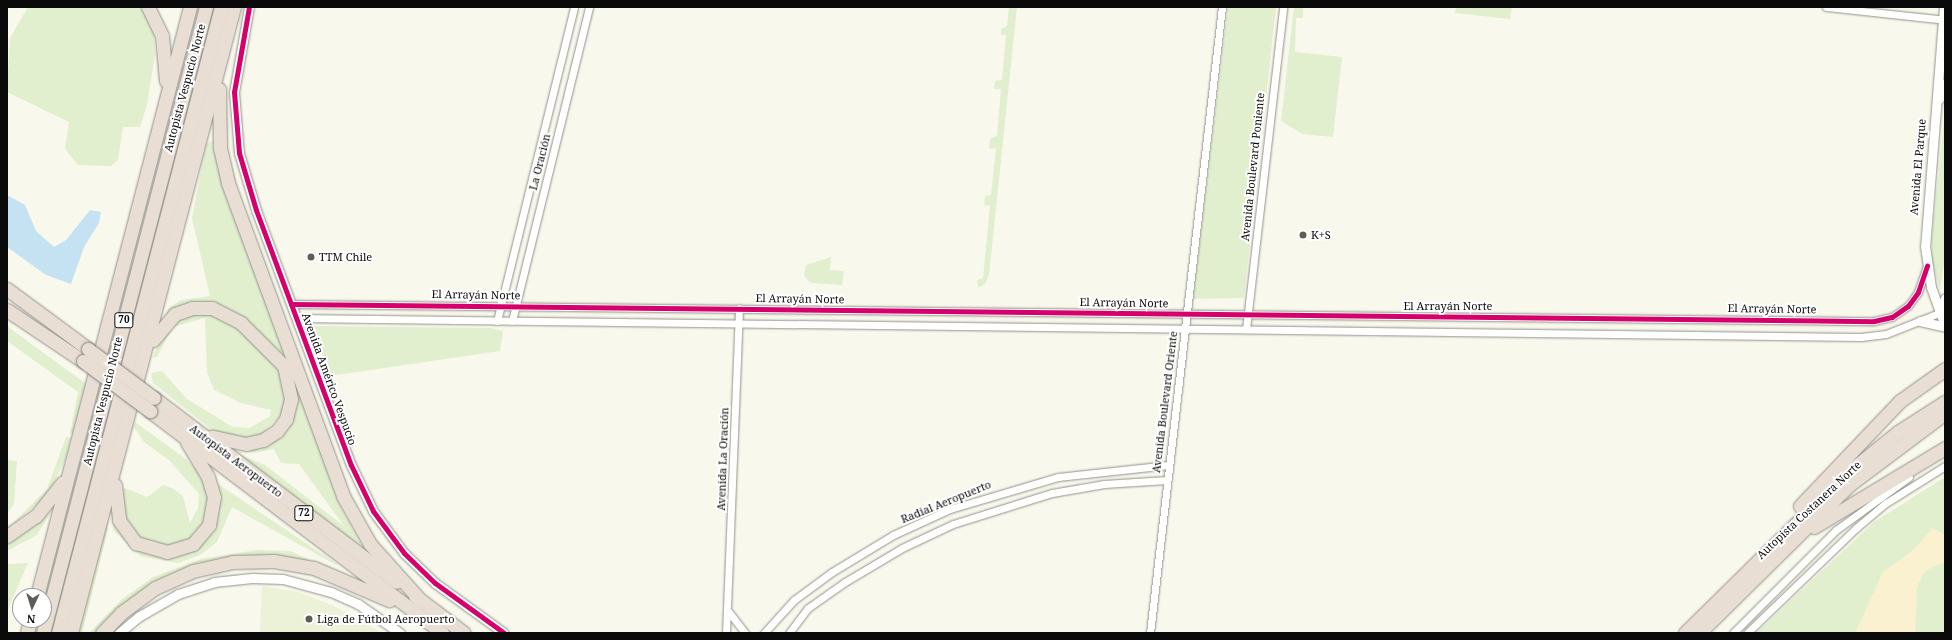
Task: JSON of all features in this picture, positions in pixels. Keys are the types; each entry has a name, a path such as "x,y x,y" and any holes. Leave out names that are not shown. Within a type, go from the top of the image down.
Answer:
{"highway":[{"path":"148,7 164,43 165,105"},
{"path":"38,588 190,7"},
{"name":"Autopista Vespucio Norte","path":"44,633 206,7"},
{"name":"Autopista Vespucio Norte","path":"58,633 220,7"},
{"path":"71,633 116,466 234,7"},
{"path":"230,24 218,110 220,148 230,189 349,511 370,544 417,606"},
{"name":"Autopista Aeropuerto","path":"8,289 188,424 417,606 442,633"},
{"path":"143,360 158,331 170,317 184,310 206,307 241,323 284,366 291,386 290,406 282,426 268,438 252,444 234,444 188,424"},
{"name":"Autopista Aeropuerto","path":"7,310 83,361 417,606 464,633"},
{"path":"1737,581 1783,524 1883,418 1912,390 1945,369"},
{"name":"Autopista Costanera Norte","path":"1685,633 1846,474 1898,432 1945,402"},
{"name":"Autopista Costanera Norte","path":"1699,633 1781,550 1872,465 1945,413"},
{"path":"116,466 116,507 127,535 154,551 187,548 206,530 214,504 208,477 185,437"},
{"path":"1781,550 1844,507 1945,448"},
{"path":"7,536 46,506 69,472"},
{"path":"102,633 132,604 168,582 206,567 246,561 274,561 321,570 417,606"}],"street":[{"name":"Avenida Américo Vespucio","path":"249,7 235,74 236,137 250,193 350,465 382,525 429,578 504,633"},
{"name":"La Oración","path":"497,321 574,7"},
{"name":"La Oración","path":"512,321 589,7"},
{"name":"Avenida Boulevard Oriente","path":"1150,633 1166,480 1222,7"},
{"name":"Avenida Boulevard Poniente","path":"1246,329 1283,7"},
{"path":"1826,7 1944,20"},
{"name":"Avenida El Parque","path":"1944,7 1925,231 1927,266 1939,313 1945,326"},
{"path":"1936,106 1945,83"},
{"name":"El Arrayán Norte","path":"291,304 1874,321 1892,317 1908,306 1918,292 1927,266"},
{"path":"296,318 1861,337 1886,334 1939,313 1945,298"},
{"name":"Avenida La Oración","path":"726,633 739,308"},
{"path":"1920,321 1945,326"},
{"path":"1733,633 1836,530 1945,452"},
{"name":"Radial Aeropuerto","path":"764,633 794,600 832,572 893,536 950,509 1058,477 1168,464"},
{"path":"1747,633 1843,539 1886,503 1945,466"},
{"path":"789,633 808,608 845,582 896,551 953,524 1052,493 1104,484 1166,480"},
{"path":"1836,530 1843,539"},
{"path":"119,633 138,617 178,594 214,582 252,578 283,579 331,592 358,604 400,633"},
{"path":"728,611 745,633"}],"green space":[{"path":"28,7 140,7 143,11 154,33 155,55 147,105 140,127 123,127 118,160 111,166 78,165 65,149 69,122 7,92 10,38"},
{"path":"1009,7 1017,7 989,275 985,284 978,288 977,280 983,278 990,206 984,205 985,196 991,195 996,148 989,149 990,139 997,136 1001,89 994,89 995,81 1002,80 1006,35 1001,35 1001,29 1007,26"},
{"path":"1228,7 1276,7 1244,298 1193,299"},
{"path":"1294,7 1303,7 1303,18 1296,18 1295,52 1342,57 1333,137 1302,134 1281,121"},
{"path":"1456,7 1512,7 1510,19 1455,13"},
{"path":"1945,110 1945,256 1940,291 1932,260 1932,238"},
{"path":"214,141 286,351 280,354 228,311 165,316 168,309 181,300 210,296 192,218 206,143"},
{"path":"831,257 830,270 844,271 842,285 811,283 804,276 806,265"},
{"path":"210,312 233,324 278,366 287,392 281,414 262,434 244,439 213,431 153,383 151,373 162,371 187,399 233,427 249,428 270,416 271,410 241,403 214,390 207,372 205,318 173,327 157,357 153,358 158,342 177,320 188,314"},
{"path":"7,326 86,384 73,435 70,433 78,392 7,341"},
{"path":"312,326 490,328 503,331 500,351 330,376"},
{"path":"300,396 342,510 365,550 361,554 231,451 265,465 344,526 299,464 281,463 274,449 254,453 242,449 258,445 295,399"},
{"path":"135,422 186,459 199,472 209,490 208,515 196,536 174,547 139,539 124,520 121,490 125,488 147,497 163,485 172,488 183,496 190,523 198,508 199,494 170,461 144,442 134,427"},
{"path":"66,437 71,438 65,460 48,495 7,529 47,489"},
{"path":"7,460 17,461 14,504 7,514"},
{"path":"1945,477 1945,633 1756,633 1874,522"},
{"path":"215,482 337,564 336,565 232,507 217,542 200,555 178,563 140,556 113,530 112,509 140,550 147,553 161,556 201,542"},
{"path":"52,511 37,535 7,551 7,545"},
{"path":"107,519 108,529 84,626 82,633 77,633"},
{"path":"256,550 290,551 330,569 315,564 195,567 97,633 89,633 121,600 153,577 201,559"},
{"path":"28,563 17,588 12,588 12,600 8,609 7,630 7,564"},
{"name":"Liga de Fútbol Aeropuerto","path":"262,586 298,592 332,605 382,633 260,633"}],"sand":[{"path":"1933,528 1945,535 1945,562 1925,571 1917,587 1915,633 1855,633 1883,572 1912,551"}],"water":[{"path":"7,195 25,205 36,231 54,247 66,240 90,210 101,212 99,223 84,247 71,284 46,275 7,247"}],"cycle path":[{"path":"249,7 234,92 239,153 256,210 351,465 373,511 404,553 435,583 504,633"},
{"path":"291,304 1874,321 1892,317 1908,306 1918,292 1927,266"}],"place":[{"name":"K+S","path":"1303,235"},
{"name":"TTM Chile","path":"311,257"},
{"name":"Liga de Fútbol Aeropuerto","path":"309,619"}]}
